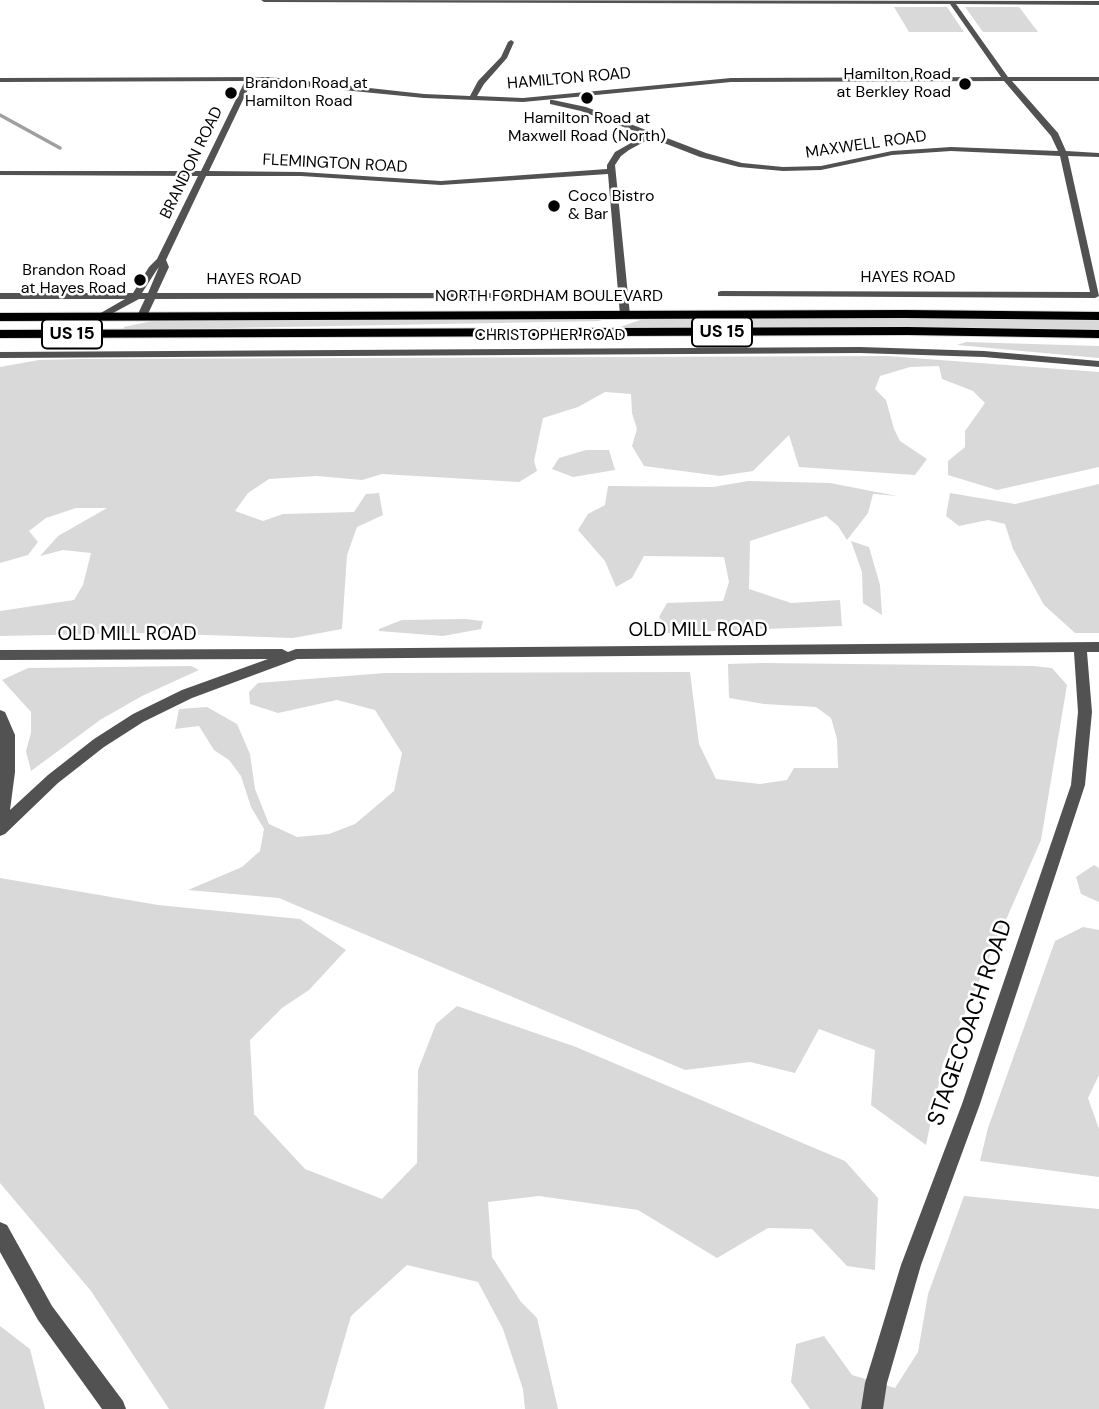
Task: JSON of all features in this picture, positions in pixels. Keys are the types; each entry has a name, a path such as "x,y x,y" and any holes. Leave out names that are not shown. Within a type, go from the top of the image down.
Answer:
{"highway":[{"path":"459,332 477,326 612,324 619,322 625,315"},
{"path":"0,333 8,328 112,325 142,316"},
{"name":"NORTH FORDHAM BOULEVARD","path":"0,317 1099,316"},
{"name":"NORTH FORDHAM BOULEVARD","path":"0,333 933,331 1099,334"}],"street":[{"path":"264,0 1099,3"},
{"path":"951,2 1006,79 1055,135 1064,155"},
{"path":"472,98 486,76 505,58 511,42"},
{"name":"HAMILTON ROAD","path":"0,80 250,79 304,82 396,93 523,100 615,89 731,80 1099,79"},
{"name":"BRANDON ROAD","path":"102,316 135,297 152,269 161,260 250,79"},
{"path":"603,108 615,89"},
{"name":"MAXWELL ROAD","path":"523,100 603,108 651,135 742,166 821,168 892,153 925,150 1099,155"},
{"path":"625,315 611,171 618,154 651,135"},
{"name":"HAYES ROAD","path":"721,294 1095,295 1064,155"},
{"name":"FLEMINGTON ROAD","path":"0,173 323,175 453,183 565,172 611,171"},
{"name":"BRANDON ROAD","path":"142,316 164,267 161,260"},
{"name":"HAYES ROAD","path":"0,296 509,295"},
{"path":"127,353 136,334"},
{"name":"CHRISTOPHER ROAD","path":"0,355 860,350 984,354 1099,364"},
{"name":"OLD MILL ROAD","path":"0,655 1099,647"},
{"name":"STAGECOACH ROAD","path":"872,1409 876,1383 911,1265 971,1104 1078,785 1086,712 1080,648"},
{"name":"OLD MILL ROAD","path":"0,828 62,771 138,718 187,694 296,654"},
{"path":"0,716 8,735 8,772 0,828"},
{"path":"0,1232 45,1313 115,1409"}],"shaded area":[{"path":"894,7 947,7 964,32 909,32"},
{"path":"965,7 1019,7 1038,32 983,32"},
{"path":"971,318 1099,321 1099,329 617,328 643,319"},
{"path":"152,321 603,321 123,330 124,327"},
{"path":"966,342 1099,346 1099,358 957,345"},
{"path":"887,356 1099,372 1099,467 997,490 948,475 948,461 965,447 965,431 985,403 973,391 942,379 939,366 910,367 880,376 875,389 886,400 900,441 927,459 915,475 799,467 789,435 753,471 720,476 644,466 632,446 637,429 632,413 631,394 605,392 578,407 543,418 534,461 537,471 519,482 382,474 362,480 317,476 269,479 248,493 235,511 263,521 283,514 354,512 366,494 379,493 383,515 357,527 347,555 342,629 293,638 148,633 0,636 0,611 74,600 83,585 91,553 63,550 40,556 58,536 107,508 76,508 46,518 29,531 38,542 28,555 0,563 0,367 39,360 80,359"},
{"path":"586,450 609,450 615,470 573,477 552,469 559,458"},
{"path":"748,481 830,483 897,496 873,494 868,513 847,540 838,526 826,516 750,541 749,589 791,603 840,600 842,626 667,633 659,617 667,603 723,601 729,582 724,557 644,556 632,578 616,587 605,561 578,530 588,514 605,505 608,486 713,487"},
{"path":"1099,484 1099,633 1075,633 1044,605 1013,549 1005,524 988,520 959,526 946,516 950,493 1015,504"},
{"path":"851,541 869,547 880,585 882,615 863,603 862,572"},
{"path":"402,620 483,621 481,629 443,636 379,631"},
{"path":"728,664 1033,666 1052,668 1067,685 1041,840 943,1063 926,1145 871,1105 875,1050 819,1029 795,1073 750,1062 685,1070 279,898 188,890 242,867 260,851 264,829 251,807 241,776 229,760 214,750 199,726 175,729 179,709 207,707 237,724 250,754 255,789 269,824 297,837 329,834 355,824 394,791 402,753 375,710 337,700 278,713 250,704 249,692 258,683 385,673 690,672 699,744 716,779 760,784 787,780 794,768 838,768 837,739 831,718 816,707 764,704 729,698"},
{"path":"191,666 199,670 142,696 100,720 31,771 26,751 31,733 31,712 2,680 28,668"},
{"path":"1094,865 1099,868 1099,902 1081,894 1076,877"},
{"path":"0,878 158,905 300,919 346,950 309,990 282,1008 250,1040 254,1114 305,1169 382,1199 417,1163 418,1070 436,1024 457,1006 576,1047 845,1161 878,1198 875,1270 847,1266 812,1229 768,1228 717,1258 638,1210 539,1196 488,1202 492,1257 521,1302 537,1318 558,1409 525,1409 523,1389 503,1329 478,1282 407,1265 351,1316 324,1409 169,1409 91,1291 0,1183"},
{"path":"1083,927 1099,930 1099,1075 1088,1098 1099,1129 1099,1177 980,1161 988,1128 1055,941"},
{"path":"964,1196 1099,1209 1099,1409 810,1409 791,1382 796,1344 824,1336 852,1375 895,1388 918,1352 928,1294"},
{"path":"0,1326 30,1349 45,1409 0,1409"}],"waterway":[{"path":"0,115 60,148"}],"place":[{"name":"Hamilton Road at Berkley Road","path":"965,84"},
{"name":"Brandon Road at Hamilton Road","path":"231,93"},
{"name":"Hamilton Road at Maxwell Road (North)","path":"587,98"},
{"name":"Coco Bistro & Bar","path":"554,206"},
{"name":"Brandon Road at Hayes Road","path":"140,280"}]}
